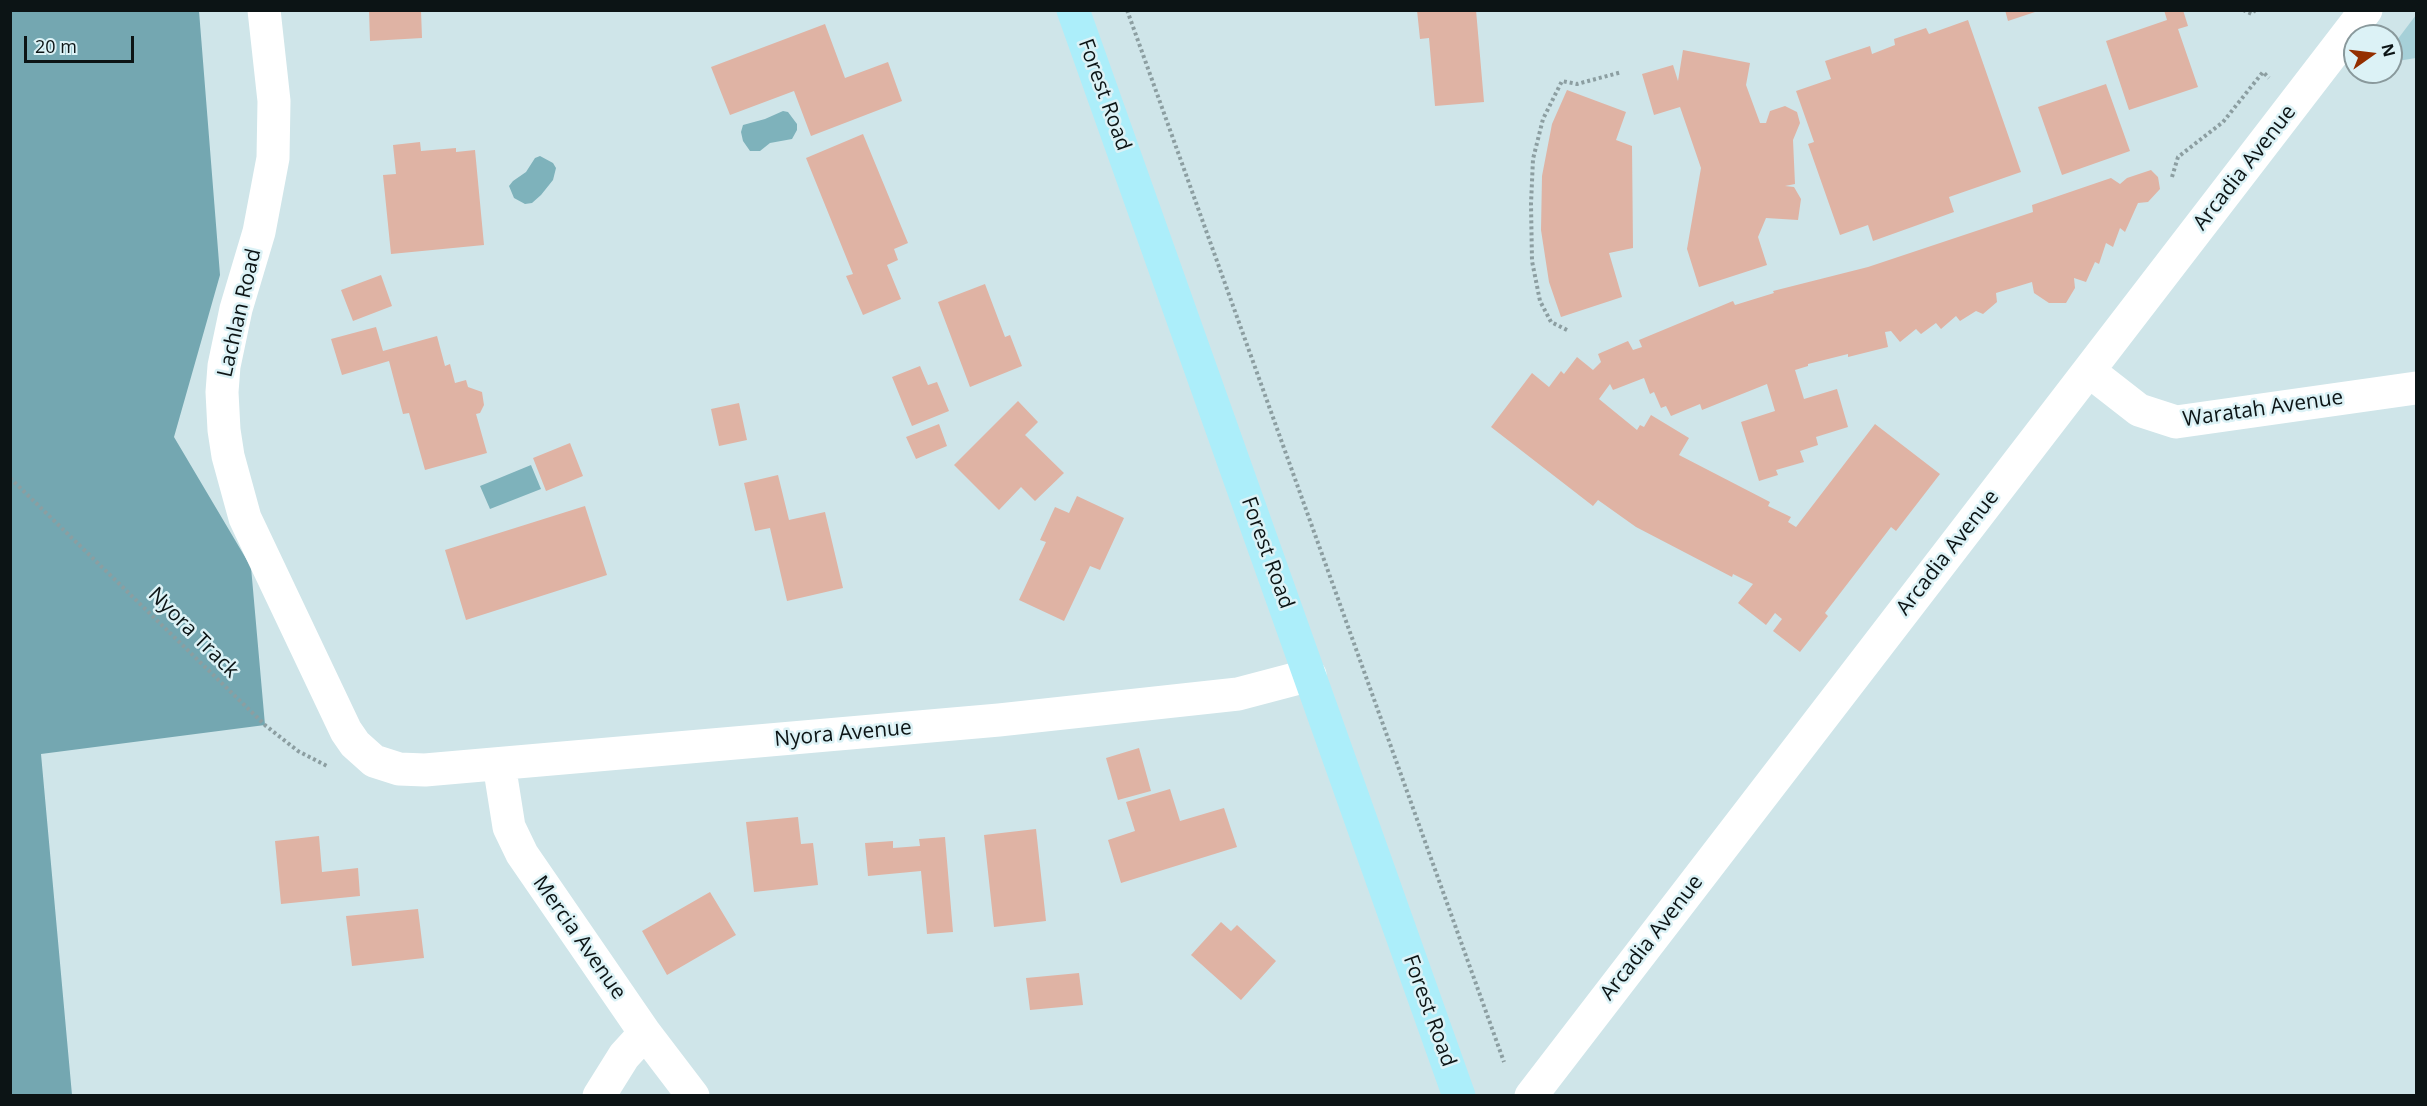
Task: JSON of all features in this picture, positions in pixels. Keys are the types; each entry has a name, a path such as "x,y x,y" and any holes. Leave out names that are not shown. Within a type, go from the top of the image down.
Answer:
{"main road":[{"name":"Forest Road","path":"1073,10 1459,1095"}],"street":[{"name":"Lachlan Road","path":"264,10 272,71 273,158 260,232 236,309 224,366 222,392 224,430 228,456 245,518 346,731 355,744 374,761"},
{"name":"Arcadia Avenue","path":"1531,1095 2366,10"},
{"name":"Waratah Avenue","path":"2089,371 2139,410 2176,422 2416,388"},
{"name":"Nyora Avenue","path":"374,761 412,771 1053,715 1238,694 1310,675"},
{"name":"Mercia Avenue","path":"499,764 509,827 522,854 645,1033 693,1095"},
{"path":"599,1095 624,1056 645,1033"}],"path":[{"path":"1127,10 1504,1062"},
{"path":"2243,10 2252,14 2255,10"},
{"path":"1567,330 1551,322 1540,301 1532,261 1533,159 1543,119 1562,81 1577,84 1622,72"},
{"path":"2172,177 2178,156 2223,122 2262,72 2272,80"},
{"name":"Nyora Track","path":"10,478 260,719 298,751 323,765 336,768 374,761"}],"shaded area":[{"path":"10,11 199,11 220,275 174,437 251,567 265,725 41,754 72,1095 11,1095"},
{"path":"2416,15 2416,58 2403,60 2403,32"},
{"path":"783,111 788,112 797,124 797,130 792,139 770,143 760,151 750,151 743,141 741,132 743,125"},
{"path":"540,156 553,163 556,168 553,180 532,203 525,204 514,198 509,186 526,172 535,158"},
{"path":"531,465 541,489 490,509 480,486"}],"building":[{"path":"369,10 421,10 422,38 370,41"},
{"path":"1417,10 1476,10 1484,102 1435,106 1429,38 1420,39"},
{"path":"2005,10 2038,10 2038,11 2008,21"},
{"path":"2164,10 2183,10 2188,26 2178,29 2198,87 2129,110 2106,41 2167,20"},
{"path":"1968,20 2021,172 1949,197 1954,212 1873,241 1868,225 1840,235 1808,144 1814,142 1796,91 1831,79 1825,61 1870,46 1872,54 1895,45 1894,39 1926,28 1929,34"},
{"path":"825,24 845,78 888,62 902,101 811,136 794,91 730,115 711,67"},
{"path":"1683,50 1750,63 1746,85 1760,123 1766,123 1770,111 1785,106 1797,112 1800,123 1793,140 1795,184 1785,186 1794,187 1801,199 1798,220 1766,218 1758,237 1767,265 1699,287 1687,249 1701,168 1680,107 1654,115 1642,74 1673,65 1678,81"},
{"path":"2106,84 2130,151 2062,175 2038,107"},
{"path":"1567,90 1626,112 1616,140 1632,146 1633,248 1609,253 1622,297 1561,317 1549,282 1541,230 1542,176 1552,124"},
{"path":"863,134 908,243 894,249 898,260 887,265 901,299 863,315 846,276 853,274 806,158"},
{"path":"420,142 421,151 456,148 456,152 475,150 484,245 391,254 383,175 396,174 393,145"},
{"path":"2151,170 2158,177 2160,189 2148,202 2138,203 2125,232 2120,228 2113,247 2106,243 2099,264 2095,262 2086,282 2074,278 2075,288 2066,303 2049,303 2034,293 2032,282 1996,293 1997,302 1983,314 1976,311 1960,321 1956,316 1941,329 1936,323 1921,334 1916,329 1900,342 1891,331 1885,332 1888,347 1848,357 1848,354 1808,364 1808,366 1795,370 1804,399 1837,389 1848,427 1816,437 1818,445 1800,451 1804,462 1776,470 1778,475 1759,481 1741,422 1775,411 1767,384 1702,410 1700,404 1671,416 1666,406 1661,408 1654,392 1650,394 1644,378 1613,390 1610,384 1599,399 1637,430 1640,425 1644,427 1651,415 1689,438 1679,455 1770,502 1768,506 1791,517 1788,522 1796,527 1875,424 1940,474 1896,531 1891,527 1825,613 1828,616 1800,652 1773,631 1782,619 1775,613 1766,625 1738,603 1753,584 1733,574 1732,577 1636,527 1598,500 1593,506 1491,427 1532,373 1549,387 1561,371 1564,374 1577,357 1593,370 1601,362 1598,354 1628,341 1633,350 1642,347 1639,340 1733,301 1735,305 1774,293 1773,291 1868,267 2033,212 2032,205 2111,178 2120,184 2127,178"},
{"path":"381,275 392,306 353,321 341,290"},
{"path":"985,284 1005,337 1010,335 1022,366 970,387 938,302"},
{"path":"376,327 383,351 437,336 445,366 450,364 455,383 466,380 468,387 482,392 484,405 480,413 476,414 487,453 425,470 409,413 403,414 389,361 342,375 331,339"},
{"path":"920,366 928,385 937,382 949,411 912,426 892,377"},
{"path":"1018,401 1038,422 1025,435 1064,473 1035,501 1021,487 999,510 954,465"},
{"path":"739,403 747,440 719,446 711,409"},
{"path":"939,424 947,446 916,459 906,437"},
{"path":"570,443 583,476 546,491 533,458"},
{"path":"778,475 789,520 825,512 843,588 787,601 770,528 755,531 744,483"},
{"path":"1077,496 1124,518 1100,570 1090,566 1064,621 1019,600 1046,542 1040,540 1055,507 1069,513"},
{"path":"585,506 607,575 466,620 445,550"},
{"path":"1139,748 1151,791 1118,800 1106,758"},
{"path":"1170,789 1180,821 1224,808 1237,847 1121,883 1108,840 1135,831 1126,802"},
{"path":"798,817 801,844 813,843 818,885 754,892 746,822"},
{"path":"1036,829 1046,921 994,927 984,835"},
{"path":"319,836 322,872 358,868 360,896 281,904 275,841"},
{"path":"945,837 953,932 927,934 921,871 868,876 865,843 893,841 893,848 920,846 919,839"},
{"path":"710,892 736,935 667,975 642,931"},
{"path":"418,909 424,958 352,966 346,916"},
{"path":"1221,922 1231,931 1237,925 1276,961 1241,1000 1191,955"},
{"path":"1079,973 1083,1005 1030,1010 1026,978"}]}
